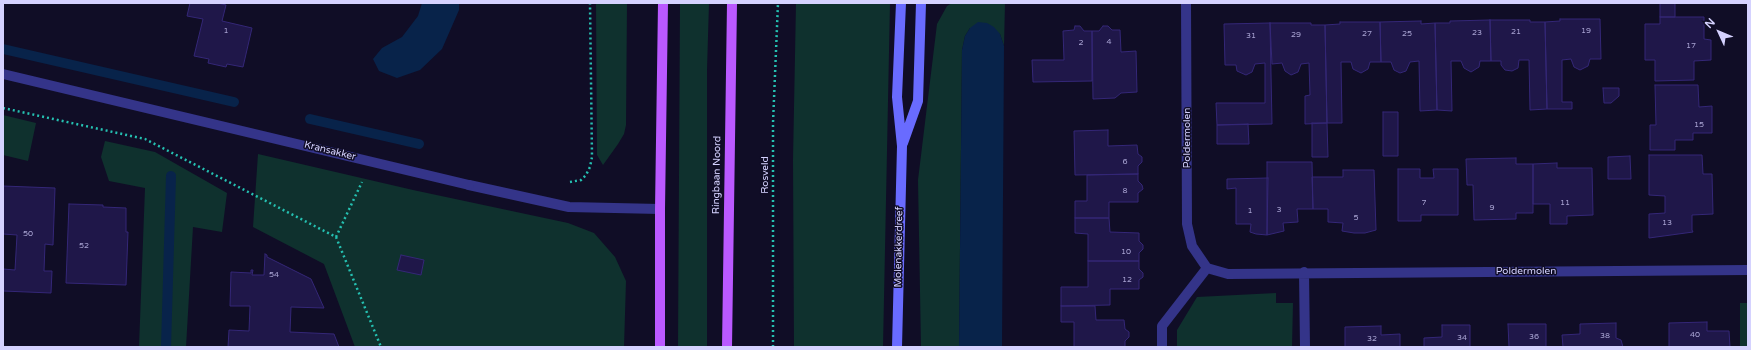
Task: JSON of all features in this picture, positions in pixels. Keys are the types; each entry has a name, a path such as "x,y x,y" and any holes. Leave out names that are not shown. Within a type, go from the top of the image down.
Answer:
{"main road":[{"path":"660,347 660,209 663,3"},
{"name":"Ringbaan Noord","path":"726,347 732,3"}],"street":[{"name":"Molenakkerdreef","path":"897,347 902,146 897,97 901,3"},
{"name":"Molenakkerdreef","path":"902,146 918,101 921,3"},
{"name":"Poldermolen","path":"1186,3 1187,224 1192,246 1207,268 1228,274 1304,272 1748,270"},
{"name":"Kransakker","path":"3,74 468,185 569,207 660,209"},
{"path":"1162,347 1162,326 1207,268"},
{"path":"1304,272 1305,347"}],"path":[{"path":"567,183 581,180 586,175 590,167 592,157 590,3"},
{"name":"Rosveld","path":"773,347 772,123 778,3"},
{"path":"3,108 145,139 336,237 381,347"},
{"path":"336,237 372,161"}],"green space":[{"path":"596,3 627,3 626,125 624,134 603,165 597,155"},
{"path":"680,3 709,3 707,70 707,347 678,347"},
{"path":"796,3 890,3 883,347 794,347 793,160"},
{"path":"952,3 1005,3 1004,46 1000,34 970,28 965,36 962,50 959,347 921,347 918,180 937,24 947,6"},
{"path":"3,115 36,123 28,161 3,155"},
{"path":"105,141 155,152 227,193 222,232 193,227 186,347 139,347 145,188 109,181 101,157"},
{"path":"258,154 413,190 568,223 594,233 615,257 626,281 624,347 355,347 324,264 253,227"},
{"path":"1276,293 1276,303 1293,303 1292,347 1177,347 1177,330 1197,297"},
{"path":"1740,303 1748,303 1748,347 1740,347"}],"water":[{"path":"422,3 459,3 459,10 442,49 420,70 397,78 379,71 373,59 382,48 402,37 418,16"},
{"path":"978,22 987,23 994,27 1000,34 1004,46 1002,347 959,347 962,50 965,36 970,28"}],"building":[{"path":"190,3 218,3 226,5 222,21 252,28 243,67 227,64 226,67 208,63 209,59 194,56 203,19 187,16"},
{"path":"1660,3 1675,3 1675,17 1660,17"},
{"path":"1660,17 1704,17 1704,39 1711,40 1711,60 1694,61 1694,80 1655,81 1655,60 1645,60 1645,24 1660,24"},
{"path":"1560,19 1600,19 1601,59 1590,59 1588,66 1580,70 1574,67 1571,59 1562,60 1562,102 1572,102 1572,109 1547,109 1545,22 1560,21"},
{"path":"1490,20 1491,61 1480,61 1479,67 1471,72 1464,68 1461,61 1451,61 1452,111 1437,110 1435,23"},
{"path":"1490,20 1530,20 1530,22 1545,22 1547,109 1530,110 1529,60 1519,60 1518,68 1512,71 1505,70 1501,65 1501,61 1491,61"},
{"path":"1421,21 1421,24 1435,23 1437,110 1420,111 1419,61 1410,62 1406,71 1400,73 1394,70 1391,62 1381,62 1380,22"},
{"path":"1340,22 1380,22 1381,62 1370,62 1368,69 1361,73 1353,69 1351,62 1341,62 1342,123 1327,123 1325,25 1340,24"},
{"path":"1270,23 1311,23 1311,25 1325,25 1327,123 1305,124 1305,96 1310,95 1309,63 1301,64 1298,72 1291,75 1285,71 1282,63 1272,64"},
{"path":"1270,23 1272,124 1217,125 1216,103 1265,103 1265,63 1255,64 1252,72 1246,75 1237,71 1236,65 1225,65 1224,24"},
{"path":"1075,26 1080,26 1084,31 1092,31 1092,81 1033,82 1032,60 1064,60 1063,31 1074,30"},
{"path":"1103,26 1108,26 1112,30 1120,30 1121,52 1136,51 1137,92 1121,93 1115,98 1093,99 1092,31 1099,31"},
{"path":"1655,85 1698,85 1699,107 1712,106 1712,133 1693,133 1693,140 1675,140 1675,150 1650,150 1650,125 1656,125"},
{"path":"1603,88 1619,88 1619,96 1611,103 1604,103"},
{"path":"1383,112 1398,112 1398,156 1383,156"},
{"path":"1312,123 1327,123 1328,157 1312,157"},
{"path":"1248,124 1249,144 1217,144 1217,125"},
{"path":"1108,130 1108,146 1137,145 1138,154 1142,157 1142,162 1138,166 1138,174 1075,175 1074,131"},
{"path":"1649,155 1702,155 1703,174 1712,174 1713,214 1692,215 1693,232 1649,238 1649,214 1665,213 1665,196 1649,195"},
{"path":"1630,156 1631,179 1608,179 1608,157"},
{"path":"1516,158 1516,164 1533,164 1533,213 1516,213 1516,219 1474,220 1473,185 1467,185 1466,159"},
{"path":"1267,162 1312,162 1313,209 1297,209 1298,222 1283,223 1284,231 1267,235"},
{"path":"1557,163 1557,168 1592,168 1593,215 1567,216 1567,224 1550,224 1550,204 1533,204 1533,164"},
{"path":"1398,169 1420,169 1420,178 1434,178 1433,169 1458,169 1458,215 1421,215 1421,221 1398,221"},
{"path":"1343,170 1374,170 1376,230 1365,233 1342,231 1343,223 1328,222 1328,209 1313,209 1312,177 1343,177"},
{"path":"1138,174 1138,181 1142,185 1143,189 1138,193 1138,202 1109,202 1109,218 1075,218 1075,201 1087,201 1087,175"},
{"path":"1268,178 1267,235 1256,234 1250,232 1251,224 1236,224 1236,188 1227,189 1227,179"},
{"path":"3,186 55,188 53,245 45,244 44,271 52,271 51,293 3,291 3,269 15,270 17,235 3,234"},
{"path":"69,204 103,205 103,207 126,208 126,232 128,232 126,285 66,283"},
{"path":"1075,218 1109,218 1110,232 1139,233 1139,241 1143,245 1143,249 1139,253 1139,261 1088,261 1088,234 1075,233"},
{"path":"265,254 267,257 311,279 324,308 291,307 290,332 334,334 339,347 228,347 229,330 249,331 250,306 230,306 231,272 251,273 251,270 253,270 252,275 264,275"},
{"path":"401,255 424,260 421,275 397,270"},
{"path":"1088,261 1139,261 1139,269 1143,273 1143,277 1139,280 1139,289 1110,289 1110,305 1061,306 1061,287 1088,287"},
{"path":"1061,306 1095,306 1096,320 1124,320 1125,329 1129,332 1129,337 1125,341 1125,347 1074,347 1074,322 1061,322"},
{"path":"1707,322 1707,331 1729,331 1730,347 1669,347 1669,323"},
{"path":"1616,323 1616,338 1621,340 1623,347 1563,347 1562,335 1580,334 1580,324"},
{"path":"1508,324 1546,324 1546,347 1509,347"},
{"path":"1442,325 1470,325 1470,347 1424,347 1424,338 1442,337"},
{"path":"1381,326 1381,335 1400,334 1400,347 1345,347 1345,327"}],"waterway":[{"path":"3,49 234,102"},
{"path":"310,119 419,144"},
{"path":"166,347 171,176"}]}
